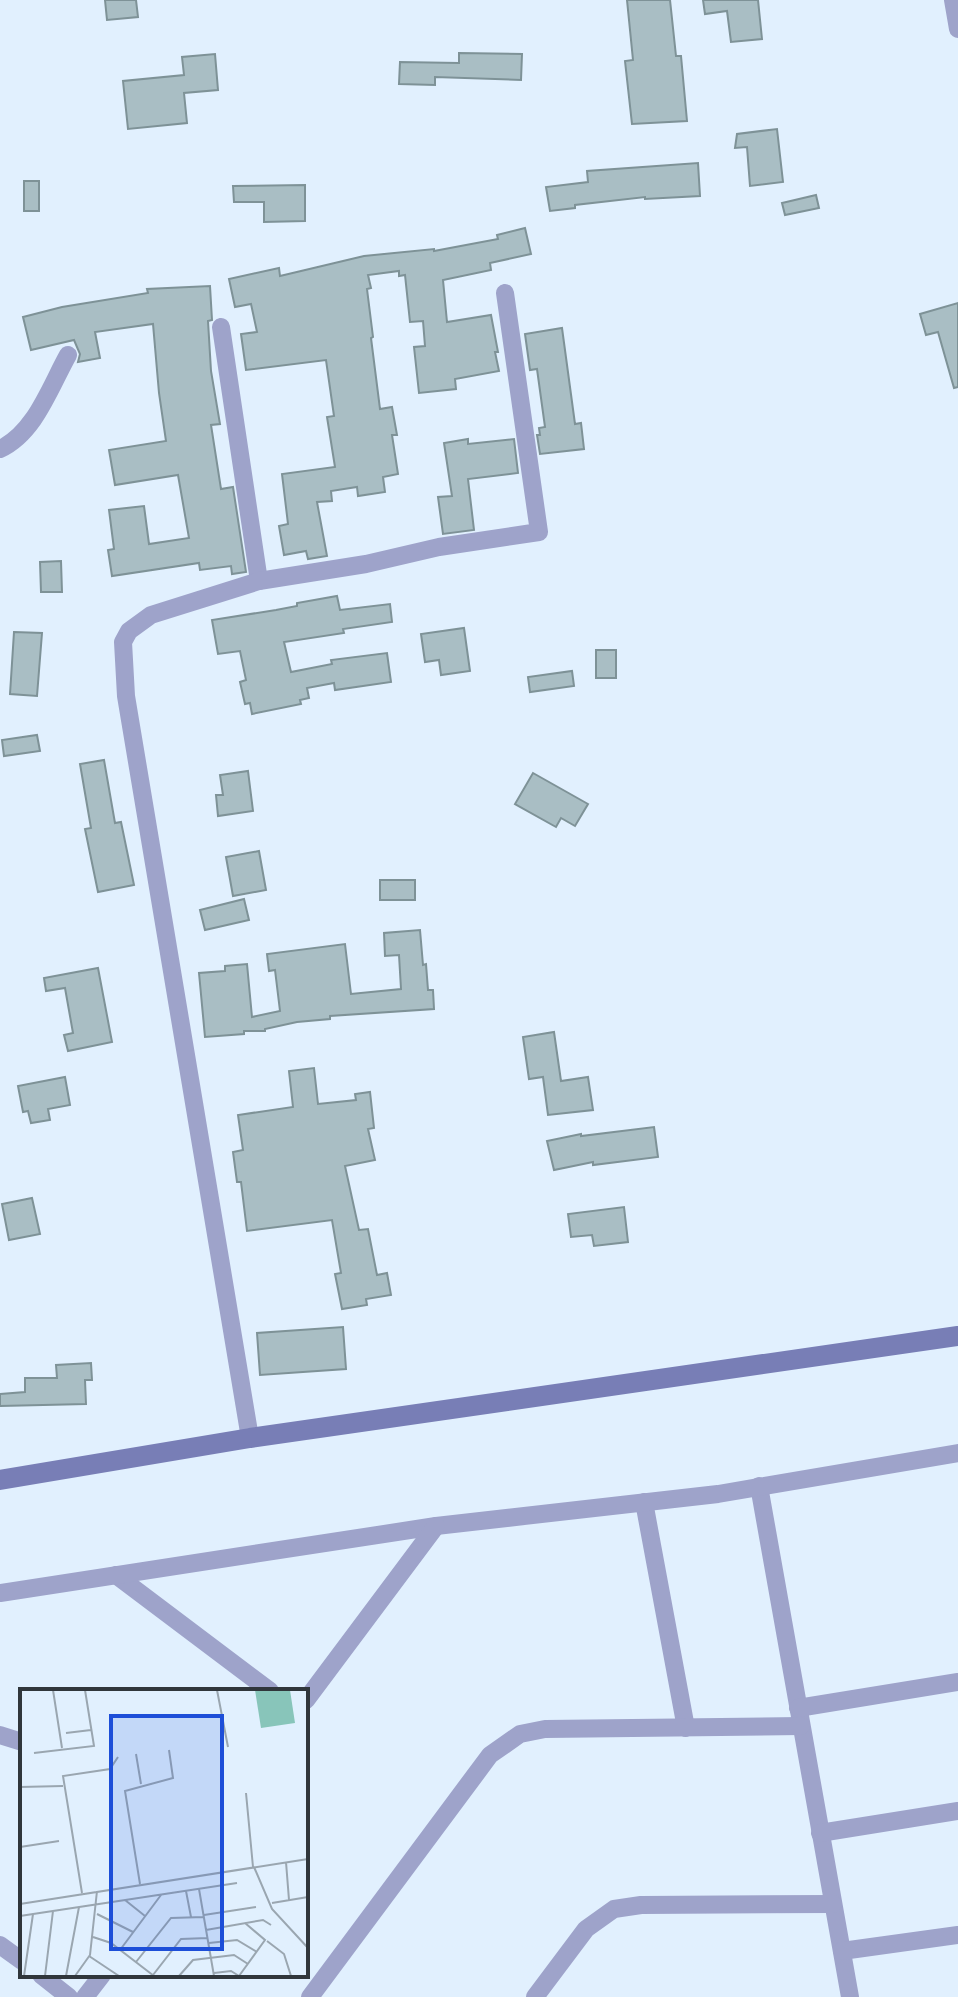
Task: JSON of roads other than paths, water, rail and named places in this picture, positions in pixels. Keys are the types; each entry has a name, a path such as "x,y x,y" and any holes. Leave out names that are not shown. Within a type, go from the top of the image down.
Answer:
{"street":[{"path":"953,0 958,29"},
{"path":"250,1438 126,696 123,642 129,631 151,615 259,581 539,532 505,293"},
{"path":"221,327 259,581"},
{"path":"0,449 15,442 29,425 68,355"},
{"path":"0,1480 250,1438 958,1336"},
{"path":"0,1593 436,1526 759,1486 958,1453"},
{"path":"759,1486 850,1997"},
{"path":"644,1502 686,1728"},
{"path":"308,1697 436,1526"},
{"path":"116,1575 267,1689"},
{"path":"310,1997 490,1755 520,1734 584,1727 686,1728 800,1717 958,1682"},
{"path":"0,1735 20,1741"},
{"path":"820,1833 958,1811"},
{"path":"535,1997 586,1929 614,1909 641,1905 833,1904"},
{"path":"842,1951 958,1935"},
{"path":"0,1945 20,1960"},
{"path":"44,1977 69,1997"},
{"path":"85,1997 100,1977"}]}
